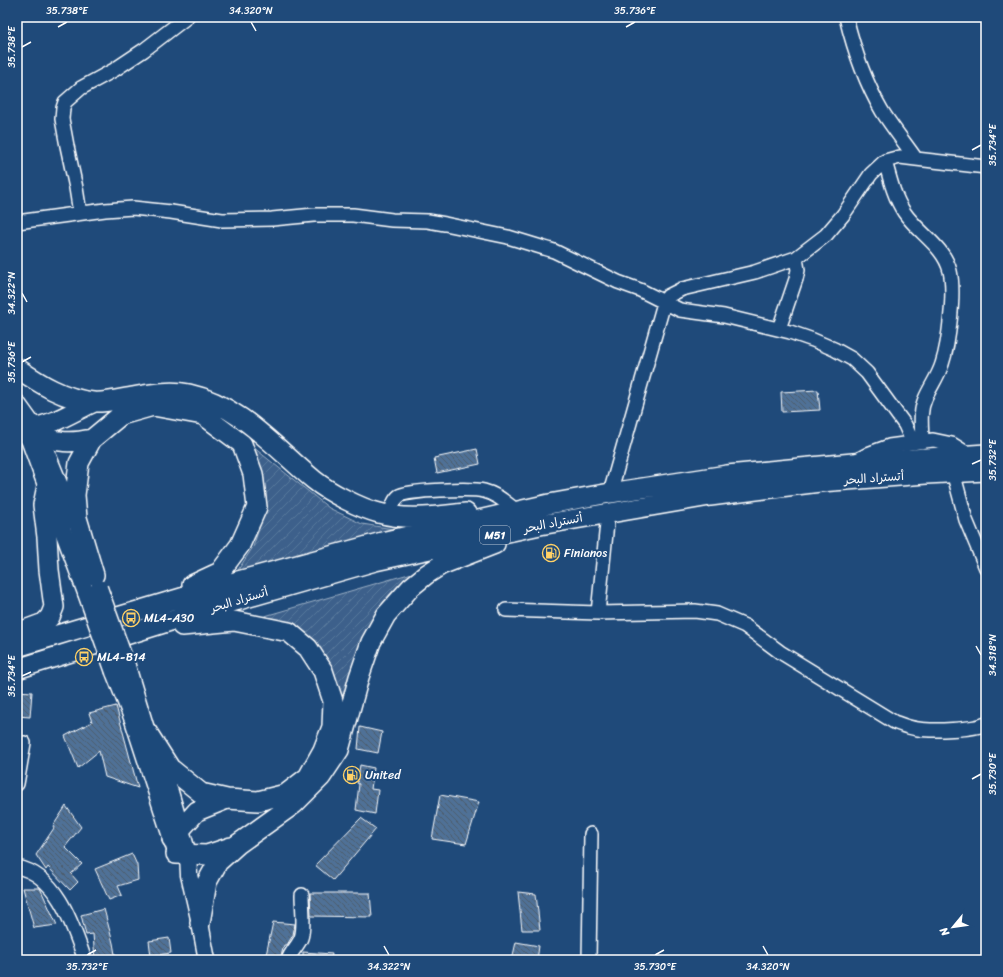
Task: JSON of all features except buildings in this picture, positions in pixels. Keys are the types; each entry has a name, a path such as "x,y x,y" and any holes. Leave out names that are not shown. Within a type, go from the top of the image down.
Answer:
{"highway":[{"path":"17,368 37,382 63,396 94,402"},
{"path":"33,433 94,402 154,392 188,393 213,402 247,422 270,440 315,481 348,500 379,513 410,518 549,504"},
{"path":"93,585 77,518 75,495 79,463 92,440 121,415 153,406 203,415 242,444 253,474 257,507 240,545 220,572 141,610"},
{"path":"33,433 61,442 92,440"},
{"name":"أتستراد البحر","path":"17,647 238,581 386,541 549,504 727,475 853,463 977,454"},
{"name":"أتستراد البحر","path":"17,669 228,603 375,561 540,525 710,496 820,482 986,471"},
{"path":"17,633 44,623 50,617 54,607 49,570 44,505 47,486"},
{"path":"200,922 207,882 218,862 238,844 294,804 321,776 339,750 359,677 371,642 386,615 410,587 441,565 507,540 540,525"},
{"path":"140,631 234,621 289,632 308,648 323,671 333,700 332,727 323,750 308,777 286,794 258,801 228,800 201,793 170,768 147,732"},
{"path":"228,800 197,812 179,844 207,855 238,844"}],"main road":[{"path":"18,405 69,508 120,669 133,720 189,875 207,960"},
{"path":"33,433 47,486 93,585"},
{"path":"120,669 147,732 170,792 179,844"}],"street":[{"path":"80,213 62,119 65,102 82,88 144,50 187,17"},
{"path":"846,17 859,63 874,97 916,158"},
{"path":"610,493 664,303 668,296 682,289 755,272 796,258 826,235 843,215 871,174 885,161 900,157 986,167"},
{"path":"885,161 898,202 910,219 944,256 952,279 950,323 943,363 935,382 924,400 917,442"},
{"path":"17,222 80,213 133,208 222,220 272,219 336,214 392,220 428,221 508,237 541,247 566,257 684,311 724,316 802,335 825,344 860,366 874,381 888,403 900,417 917,442"},
{"path":"778,329 796,279 798,270 796,258"},
{"path":"853,463 870,453 884,448 917,442 942,441 977,454"},
{"path":"953,472 966,520 986,568"},
{"path":"391,515 392,504 399,496 409,492 466,490 483,491 500,497 513,508"},
{"path":"598,613 608,513"},
{"path":"506,610 598,613 695,611 717,614 745,626 780,652 900,724 920,729 966,728 986,724"},
{"path":"17,784 24,742"},
{"path":"589,960 591,834"},
{"path":"17,867 28,870 40,878 60,898 85,960"},
{"path":"288,960 292,950 301,938 302,895"}],"shaded area":[{"path":"253,447 329,508 362,524 406,531 236,573 253,547 264,513 264,479"},
{"path":"412,573 390,594 372,620 359,649 342,709 337,683 329,661 308,637 258,618"}],"place":[{"name":"Finianos","path":"551,553"},
{"name":"ML4-A30","path":"131,618"},
{"name":"ML4-B14","path":"84,657"},
{"name":"United","path":"352,775"}]}
